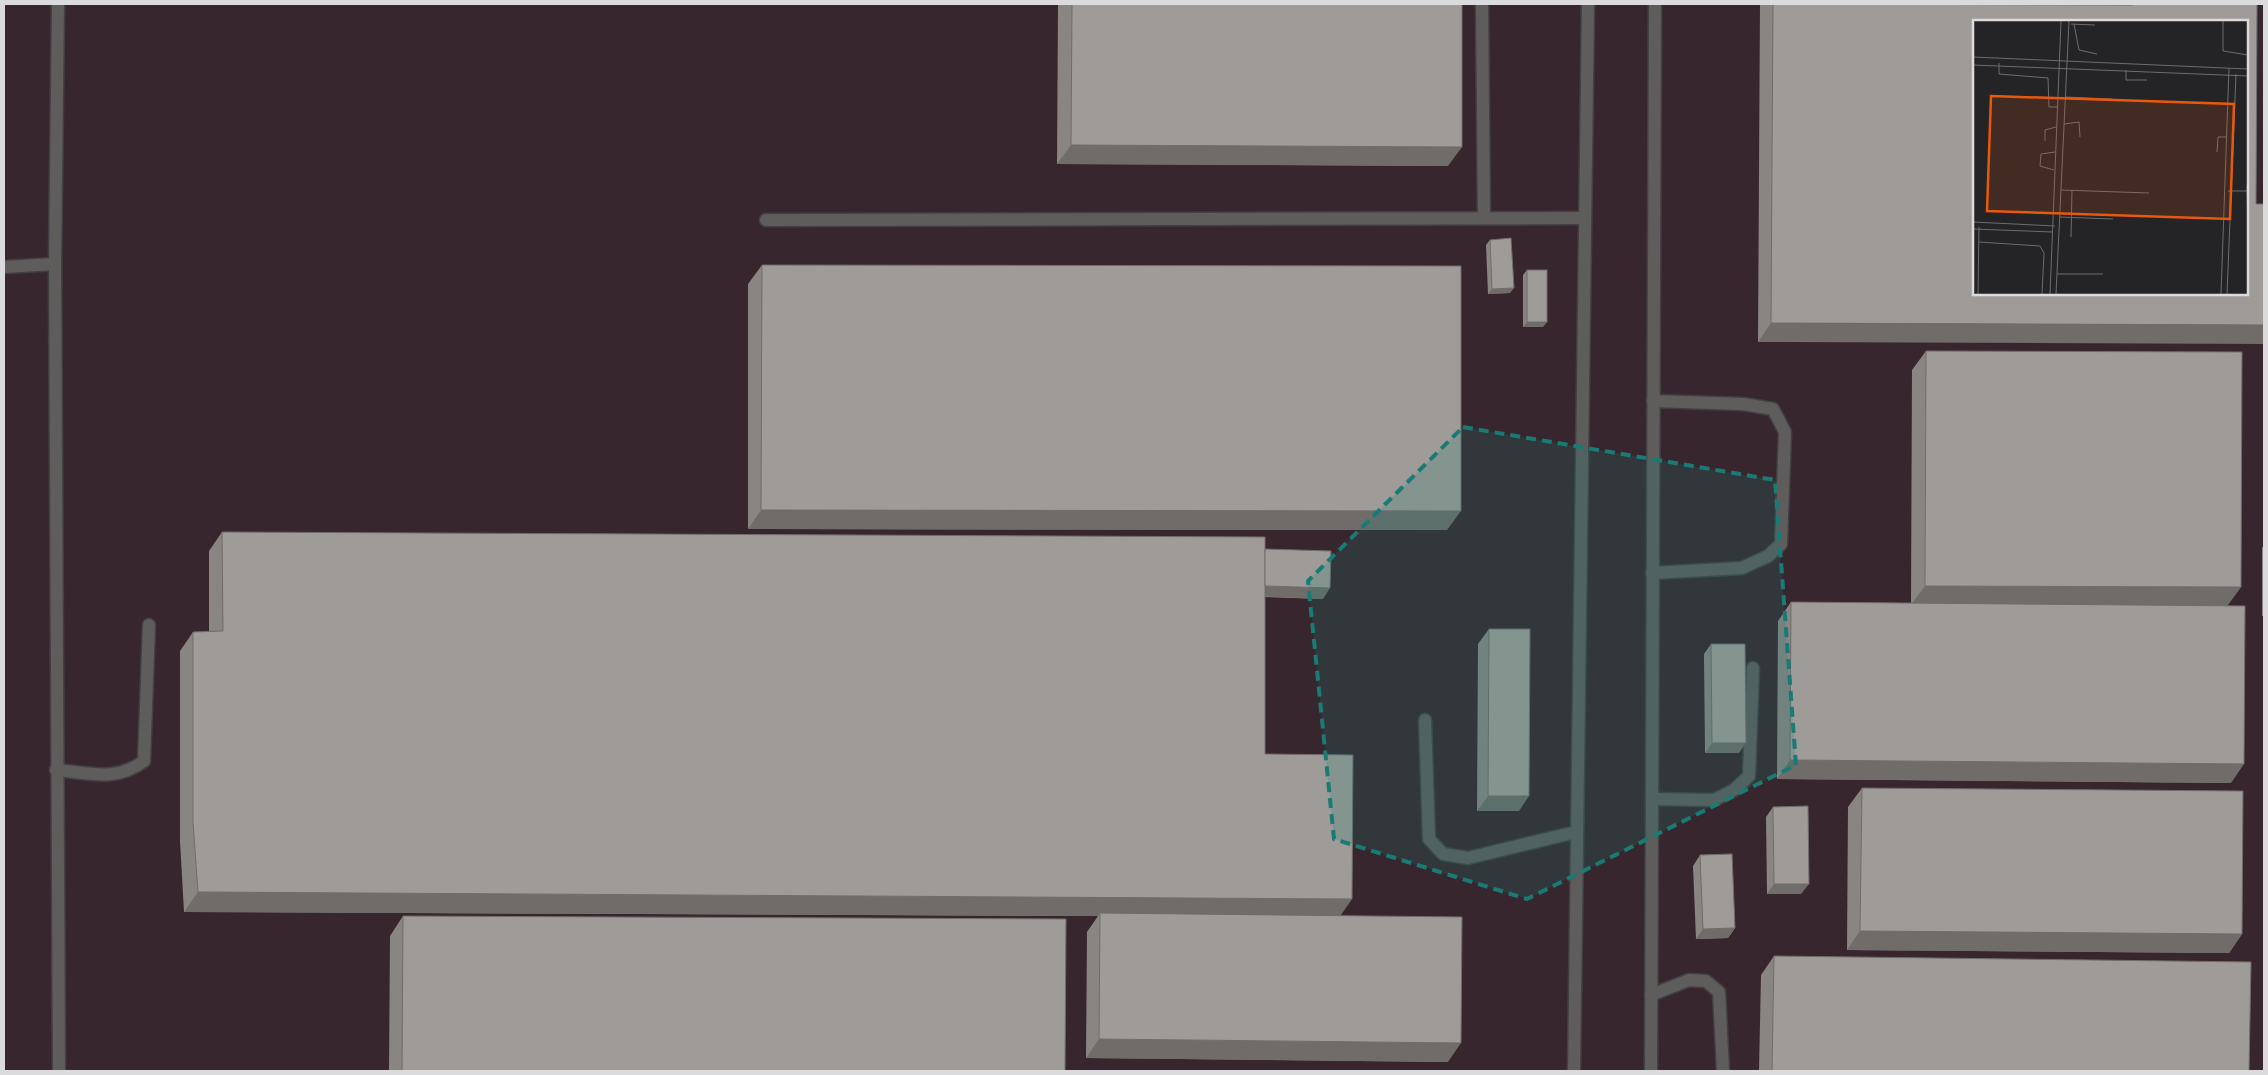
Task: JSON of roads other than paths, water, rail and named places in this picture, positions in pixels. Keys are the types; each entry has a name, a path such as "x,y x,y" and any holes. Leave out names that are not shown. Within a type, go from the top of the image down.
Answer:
{"street":[{"path":"58,4 55,264 56,770 59,1071"},
{"path":"1482,4 1484,218"},
{"path":"1574,1071 1588,4"},
{"path":"1651,1071 1654,4"},
{"path":"766,220 1585,218"},
{"path":"4,267 55,264"},
{"path":"1652,573 1742,568 1768,556 1781,544 1784,432 1773,410 1743,404 1653,401"},
{"path":"56,770 113,776 133,769 144,761 149,626"},
{"path":"1652,799 1714,800 1734,790 1749,776 1753,668"},
{"path":"1425,720 1429,839 1443,854 1468,858 1576,832"},
{"path":"1651,995 1689,980 1706,981 1719,992 1723,1071"}]}
